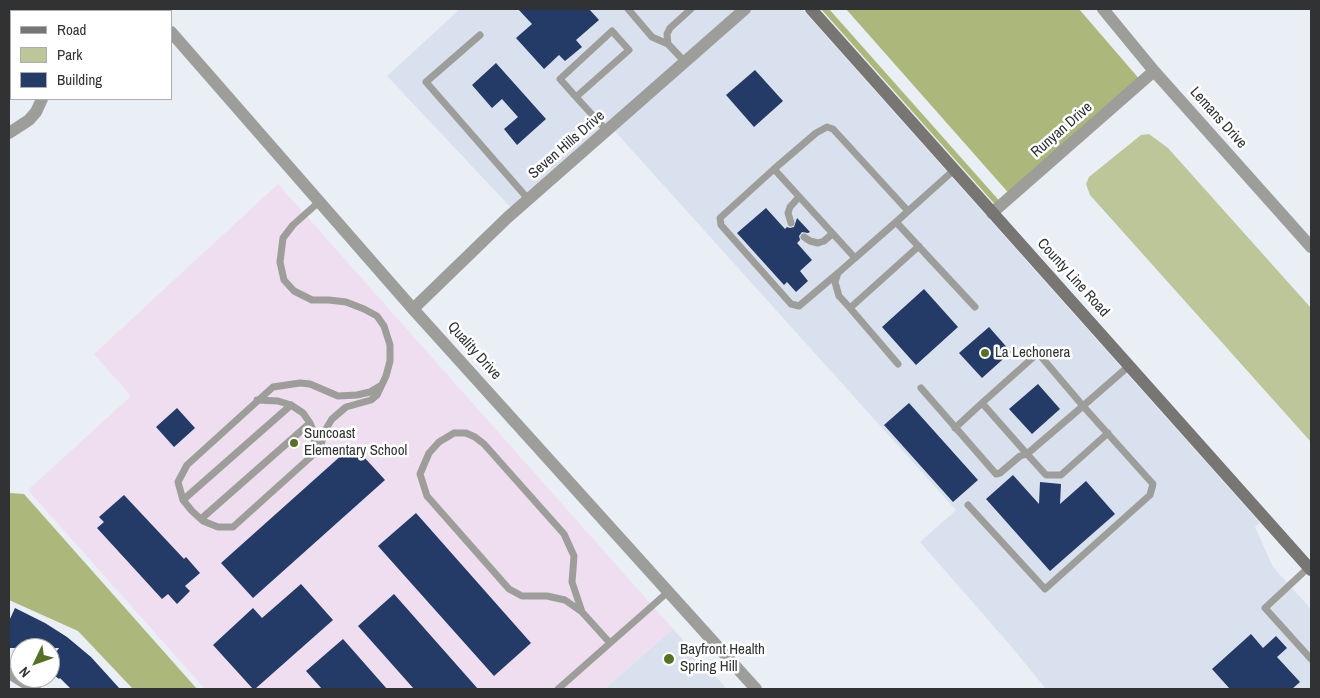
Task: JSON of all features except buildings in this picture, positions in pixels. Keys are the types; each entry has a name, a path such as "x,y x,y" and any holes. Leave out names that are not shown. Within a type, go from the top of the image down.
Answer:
{"main road":[{"name":"County Line Road","path":"811,9 1310,569"}],"street":[{"name":"Seven Hills Drive","path":"413,309 529,200 745,9"},
{"name":"Lemans Drive","path":"1103,9 1154,71 1311,247"},
{"name":"Quality Drive","path":"172,33 413,309 756,689"},
{"name":"Runyan Drive","path":"992,213 1154,71"},
{"path":"9,134 29,120 36,112 42,100"},
{"path":"9,673 35,689"}],"lane":[{"path":"628,9 652,37 668,44 684,62"},
{"path":"668,44 667,34 670,28 691,9"},
{"path":"576,97 629,50 612,31 560,79 576,97 607,131"},
{"path":"480,35 426,82 529,200"},
{"path":"908,211 833,129 827,127 816,133 720,218 721,226 791,304 799,306 838,273 896,222 954,170"},
{"path":"774,170 855,258"},
{"path":"791,223 788,213 790,207 799,198"},
{"path":"320,201 293,225 284,238 280,262 284,280 294,292 312,300 346,302 377,316 384,326 390,345 386,376 377,394 370,400 346,407 332,419 324,432 321,446 314,454 233,527 218,527 200,519 183,500 178,482 187,465 273,387 286,384 310,384 338,396 370,392 380,386"},
{"path":"896,222 975,308"},
{"path":"804,237 818,243 824,241 832,234"},
{"path":"850,308 919,246"},
{"path":"838,273 835,282 839,296 898,364"},
{"path":"955,428 1038,353 1153,484 1150,496 1045,589 968,505"},
{"path":"921,388 996,474 1000,473 1020,456 1027,454 1130,365"},
{"path":"257,400 278,401 292,405 303,413 310,422 315,435 314,454"},
{"path":"982,403 1046,475 1061,475 1108,433"},
{"path":"183,500 292,405"},
{"path":"200,519 310,422"},
{"path":"582,612 572,582 574,556 564,534 484,444 475,437 466,433 454,433 439,442 429,453 420,474 427,496 509,590 522,596 547,596 565,600 582,612 610,643"},
{"path":"1310,569 1264,608 1311,659"},
{"path":"558,689 669,591"}],"shaded area":[{"path":"460,9 802,9 1260,523 1255,527 1273,567 1311,609 1311,689 1046,689 920,542 956,510 612,128 516,213 387,76"},
{"name":"Suncoast Elementary School","path":"278,184 673,629 604,689 205,689 28,490 131,396 94,354"},
{"name":"Bayfront Health Spring Hill","path":"673,629 727,689 604,689"}],"green space":[{"path":"821,9 829,9 1004,206 1000,210"},
{"path":"846,9 1079,9 1141,81 1013,198"},
{"path":"1149,134 1168,148 1311,308 1311,442 1090,195 1086,184 1089,177 1141,135"},
{"path":"9,493 24,494 197,689 133,689 78,631 9,600"}],"place":[{"name":"La Lechonera","path":"985,353"},
{"name":"Suncoast Elementary School","path":"294,443"},
{"name":"Bayfront Health Spring Hill","path":"669,659"}]}
